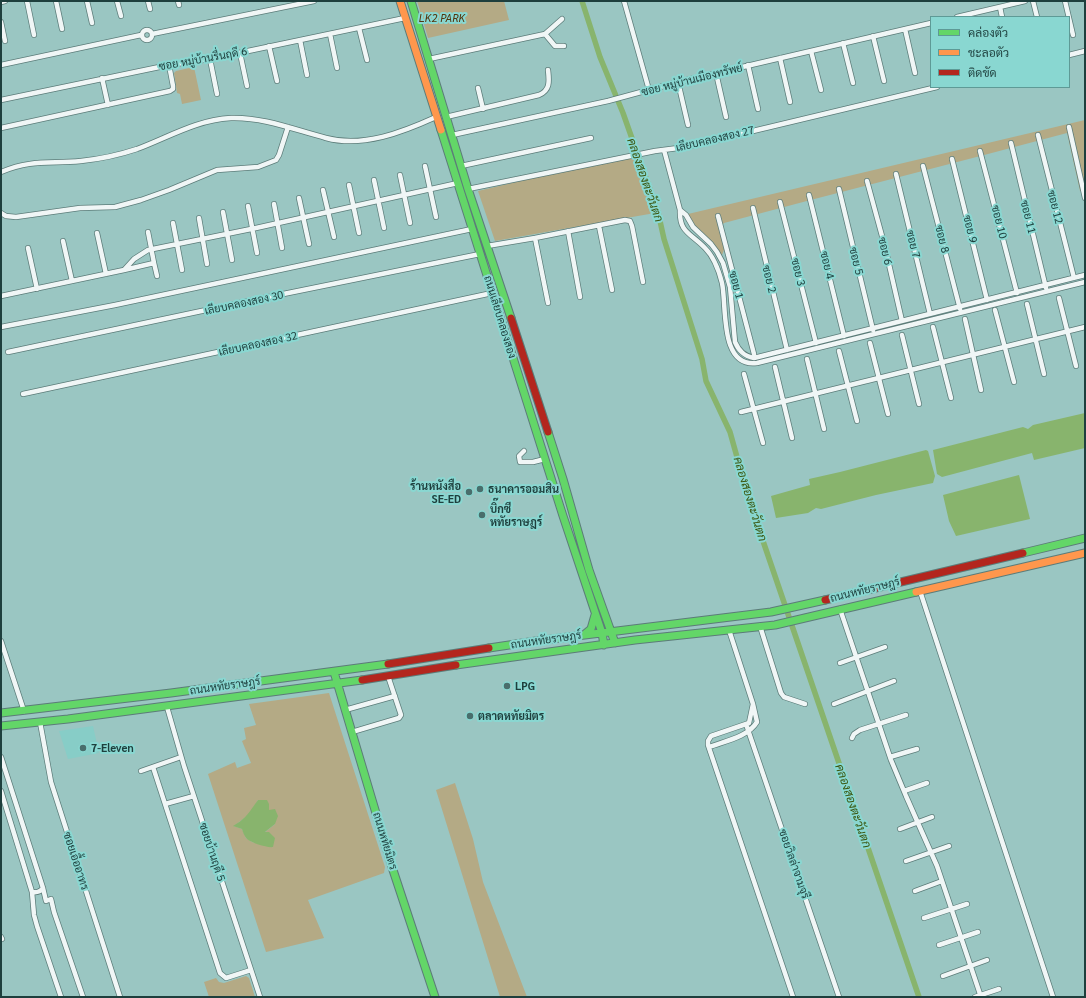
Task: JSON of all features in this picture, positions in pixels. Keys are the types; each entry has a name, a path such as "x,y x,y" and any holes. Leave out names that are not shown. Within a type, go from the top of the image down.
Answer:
{"main road":[{"name":"ถนนเลียบคลองสอง","path":"400,1 521,384 602,633 604,645"},
{"name":"ถนนเลียบคลองสอง","path":"411,1 468,189 567,491 589,570 612,632 614,643"},
{"path":"521,384 531,380"},
{"name":"ถนนหทัยราษฎร์","path":"1,713 334,672 441,654 585,634 622,631 771,612 1085,538"},
{"name":"ถนนหทัยราษฎร์","path":"1,726 167,707 337,684 614,643 775,625 1085,553"},
{"path":"585,634 591,629 595,615"},
{"path":"606,618 611,624 622,631"},
{"name":"ถนนหทัยมิตร","path":"334,672 395,874 435,997"}],"street":[{"path":"1,2 5,1"},
{"path":"27,1 34,35"},
{"path":"56,1 62,29"},
{"path":"87,1 92,23"},
{"path":"117,1 121,16"},
{"path":"148,1 150,9"},
{"path":"1,65 142,36 143,31 147,30 152,34 314,1"},
{"path":"624,1 649,90"},
{"path":"968,16 1025,1"},
{"path":"1033,1 1037,16"},
{"path":"1065,1 1069,16"},
{"path":"1000,7 1002,16"},
{"name":"ซอย หมู่บ้านรื่นฤดี 6","path":"1,100 102,78 210,59 405,18"},
{"path":"429,59 545,34 562,19"},
{"path":"1070,20 1074,35"},
{"path":"1,22 5,41"},
{"name":"ซอย หมู่บ้านเมืองทรัพย์","path":"452,135 608,101 748,65 930,23"},
{"path":"359,28 367,60"},
{"path":"905,29 915,73"},
{"path":"330,34 337,68"},
{"path":"545,34 555,46 564,46"},
{"path":"873,36 884,81"},
{"path":"300,40 307,75"},
{"path":"843,43 853,83"},
{"path":"269,46 277,81"},
{"path":"811,50 821,90"},
{"path":"1070,55 1085,51"},
{"path":"240,52 247,86"},
{"path":"780,58 790,102"},
{"path":"210,59 217,94"},
{"path":"1,128 171,90 173,86 169,65"},
{"path":"748,65 758,109"},
{"path":"446,117 544,93 549,84 548,70"},
{"path":"716,73 726,117"},
{"path":"102,78 108,105"},
{"path":"678,82 688,125"},
{"path":"478,88 483,109"},
{"name":"เลียบคลองสอง 27","path":"468,189 664,150 686,147 933,88"},
{"path":"1,172 29,163 81,161 122,153 137,149 190,126 219,120 245,119 288,127 327,138 344,141 376,139 413,127 436,117"},
{"path":"1,213 6,216 16,217 80,208 115,207 157,195 217,170 258,167 276,160 288,127"},
{"path":"1069,127 1085,198"},
{"name":"ซอย 12","path":"1038,135 1074,278"},
{"path":"461,166 591,138"},
{"name":"ซอย 11","path":"1011,143 1046,292"},
{"path":"664,150 680,210 680,219 684,229 706,248 718,270 723,293 726,329 732,350 735,355 750,363 757,363 1085,282"},
{"name":"ซอย 10","path":"980,151 1016,293"},
{"name":"ซอย 9","path":"952,159 987,300"},
{"path":"425,166 436,217"},
{"name":"ซอย 8","path":"924,166 960,312"},
{"name":"ซอย 7","path":"896,174 930,314"},
{"path":"400,175 410,223"},
{"path":"374,180 384,228"},
{"name":"ซอย 6","path":"867,181 885,247 902,321"},
{"path":"124,270 134,259 151,249 228,234 458,183"},
{"path":"349,185 359,233"},
{"name":"ซอย 5","path":"839,189 874,334"},
{"path":"324,190 334,237"},
{"name":"ซอย 4","path":"809,195 844,336"},
{"path":"299,198 309,244"},
{"name":"ซอย 3","path":"780,202 816,342"},
{"path":"274,204 282,248"},
{"path":"248,206 257,253"},
{"name":"ซอย 2","path":"753,208 787,350"},
{"path":"680,210 686,215 692,227 711,244 723,263 730,287 735,342 739,350 754,358 1085,275"},
{"path":"223,212 232,260"},
{"name":"ซอย 1","path":"718,216 754,354"},
{"path":"199,218 207,264"},
{"path":"487,246 568,232 625,220 630,221 643,282"},
{"path":"173,223 182,270"},
{"path":"598,226 612,290"},
{"path":"1,327 123,303 472,229"},
{"path":"148,232 157,276"},
{"path":"568,232 580,297"},
{"path":"97,234 106,274"},
{"path":"535,238 548,303"},
{"path":"63,241 72,281"},
{"path":"706,248 711,244"},
{"path":"28,248 37,289"},
{"name":"เลียบคลองสอง 30","path":"8,352 480,254"},
{"path":"1,296 154,263"},
{"path":"730,287 736,285"},
{"name":"เลียบคลองสอง 32","path":"23,394 492,293"},
{"path":"723,293 730,293"},
{"path":"1058,298 1076,366"},
{"path":"1027,304 1044,374"},
{"path":"995,310 1014,382"},
{"path":"965,319 981,390"},
{"path":"741,412 1085,326"},
{"path":"933,327 951,398"},
{"path":"902,335 919,404"},
{"path":"870,343 888,414"},
{"path":"840,351 857,422"},
{"path":"807,359 824,429"},
{"path":"774,367 792,438"},
{"path":"744,374 762,443"},
{"path":"524,451 520,453 520,462 533,462 545,459"},
{"path":"920,591 1053,997"},
{"path":"840,609 890,758 942,881 979,996 999,989"},
{"path":"760,626 784,697 805,704"},
{"path":"708,747 749,731 756,722 753,704 729,630"},
{"path":"1,641 24,711"},
{"path":"840,663 885,647"},
{"path":"352,732 398,718 401,715 388,676"},
{"path":"834,704 894,681"},
{"path":"345,710 395,696"},
{"path":"753,704 750,721 746,724 712,736 708,741 708,747 793,997"},
{"name":"ซอยบ้านฤดี 5","path":"167,707 181,757 260,997"},
{"path":"852,738 854,734 860,730 906,715"},
{"name":"ซอยเอื้ออาทร","path":"40,722 50,782 120,997"},
{"name":"ซอยวิลล่าจามจุรี","path":"746,724 839,997"},
{"path":"890,758 917,748"},
{"path":"1,757 43,888 46,902 51,899 54,912 84,997"},
{"path":"141,771 181,757"},
{"path":"153,767 220,973 226,978 251,970"},
{"path":"904,791 927,783"},
{"path":"1,791 32,892 36,921 61,997"},
{"path":"165,804 194,796"},
{"path":"900,829 932,817"},
{"path":"14,831 23,827"},
{"path":"906,861 949,846"},
{"path":"915,891 942,881"},
{"path":"32,892 41,891 43,888"},
{"path":"924,918 967,904"},
{"path":"939,945 978,932"},
{"path":"943,976 987,960"}],"shaded area":[{"path":"1085,413 1085,448 1034,460 1032,453 942,477 937,474 933,450 1023,427 1028,429 1033,425"},
{"path":"926,450 928,451 935,476 933,483 876,495 821,509 816,508 808,513 776,518 771,496 810,485 809,479"},
{"path":"1019,475 1030,519 956,536 949,521 943,495"},
{"path":"93,726 99,753 68,759 59,731"},
{"path":"258,800 267,800 269,810 275,809 278,816 275,824 265,832 269,832 275,838 273,847 263,846 249,841 245,837 242,829 233,826 245,817"}],"green space":[{"name":"LK2 PARK","path":"417,1 504,1 509,20 428,38"},
{"path":"194,67 201,100 182,104 180,94 177,93 174,73 176,71"},
{"path":"1085,120 1085,190 1080,191 1067,133 724,223 721,227 724,250 722,255 694,226 688,214"},
{"path":"637,153 655,213 495,241 478,191"},
{"path":"329,693 385,867 384,873 308,900 324,938 266,952 208,774 235,762 237,768 251,763 242,741 246,739 244,728 256,725 249,704","holes":["258,800 269,810 275,824 264,833 260,844 252,842 246,838 242,829 234,826 251,813"]},
{"path":"455,783 473,839 483,882 527,997 500,997 436,790"},
{"path":"246,976 249,978 255,997 209,997 204,982 216,978 219,982 224,983"}],"waterway":[{"name":"คลองสองตะวันตก","path":"582,1 600,57 623,113 658,212 664,239 702,359 706,381 730,432 749,500 919,997"}],"traffic: fast":[{"path":"411,1 468,189 511,318"},
{"path":"441,130 563,516 602,633 604,645"},
{"path":"548,432 589,570 615,643"},
{"path":"1023,553 1085,538"},
{"path":"456,665 635,640 775,625 916,592"},
{"path":"489,648 771,612 825,600"},
{"path":"585,634 591,629 595,615"},
{"path":"1,713 171,693 388,664"},
{"path":"334,672 392,867 435,997"},
{"path":"1,726 68,719 362,680"}],"traffic: slow":[{"path":"400,1 441,130"},
{"path":"916,592 1085,553"}],"traffic: jam":[{"path":"511,318 548,432"},
{"path":"825,600 1023,553"},
{"path":"388,664 489,648"},
{"path":"362,680 456,665"}],"place":[{"name":"ธนาคารออมสิน","path":"480,489"},
{"name":"ร้านหนังสือ SE-ED","path":"469,492"},
{"name":"บิ๊กซี หทัยราษฎร์","path":"482,515"},
{"name":"LPG","path":"507,686"},
{"name":"ตลาดหทัยมิตร","path":"470,716"},
{"name":"7-Eleven","path":"83,748"}]}
